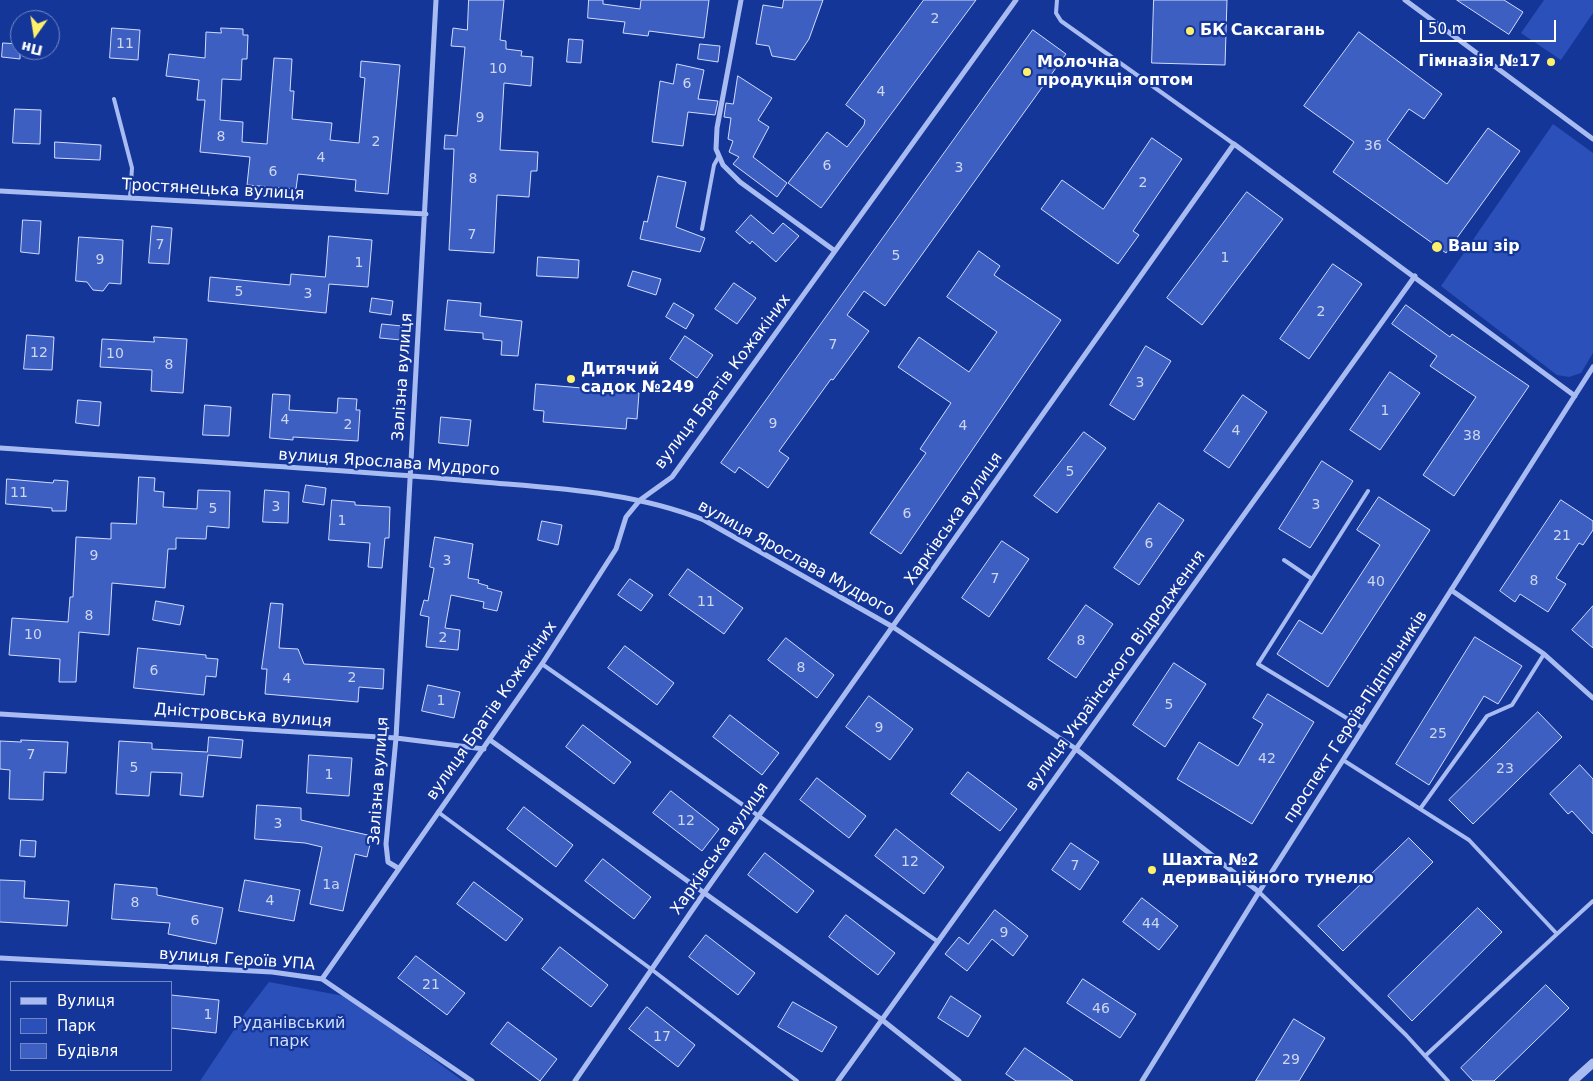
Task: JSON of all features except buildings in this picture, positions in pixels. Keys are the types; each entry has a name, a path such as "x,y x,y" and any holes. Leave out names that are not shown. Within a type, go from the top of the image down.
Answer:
{"street":[{"name":"Залізна вулиця","path":"398,868 388,862 386,844 396,738 409,476 426,214 436,0"},
{"path":"741,0 717,128 716,149 723,165 740,182 835,251"},
{"name":"вулиця Братів Кожакіних","path":"322,978 542,664 616,549 626,517 640,500 672,477 1016,0"},
{"path":"1406,0 1593,139"},
{"path":"1234,144 1415,276 1574,396"},
{"name":"Харківська вулиця","path":"575,1081 704,893 1234,144"},
{"name":"Тростянецька вулиця","path":"0,191 426,214"},
{"name":"вулиця Українського Відродження","path":"838,1081 880,1019 1415,276"},
{"name":"проспект Героїв-Підпільників","path":"1142,1081 1259,892 1593,366"},
{"name":"вулиця Ярослава Мудрого","path":"0,448 409,476 604,493 675,508 704,520 893,627 1076,749 1259,892"},
{"path":"1451,590 1544,654 1593,698"},
{"name":"Дністровська вулиця","path":"0,714 396,738 484,749"},
{"path":"490,740 880,1019 959,1081"},
{"name":"вулиця Героїв УПА","path":"0,958 272,972 322,978 472,1081"},
{"path":"1573,1081 1593,1063"}],"lane":[{"path":"1057,0 1056,13 1061,21 1234,144"},
{"path":"114,99 132,168 130,198"},
{"path":"702,229 714,164 719,156"},
{"path":"1363,728 1258,664 1368,491"},
{"path":"1284,560 1312,579"},
{"path":"1420,809 1487,716 1512,705 1544,654"},
{"path":"542,664 937,941"},
{"path":"1343,760 1469,840 1557,934"},
{"path":"438,812 651,969 797,1081"},
{"path":"1259,892 1448,1081"},
{"path":"1425,1056 1593,901"}],"green space":[{"path":"1544,0 1593,0 1593,13 1561,60 1521,33"},
{"path":"1553,124 1593,153 1593,353 1581,373 1569,377 1557,375 1441,286"},
{"name":"Руданівський парк","path":"269,982 349,997 463,1081 200,1081 246,1012"}],"place":[{"name":"БК Саксагань","path":"1190,31"},
{"name":"Гімназія №17","path":"1551,62"},
{"name":"Молочна продукція оптом","path":"1027,72"},
{"name":"Ваш зір","path":"1437,247"},
{"name":"Дитячий садок №249","path":"571,379"},
{"name":"Шахта №2 дериваційного тунелю","path":"1152,870"}]}
